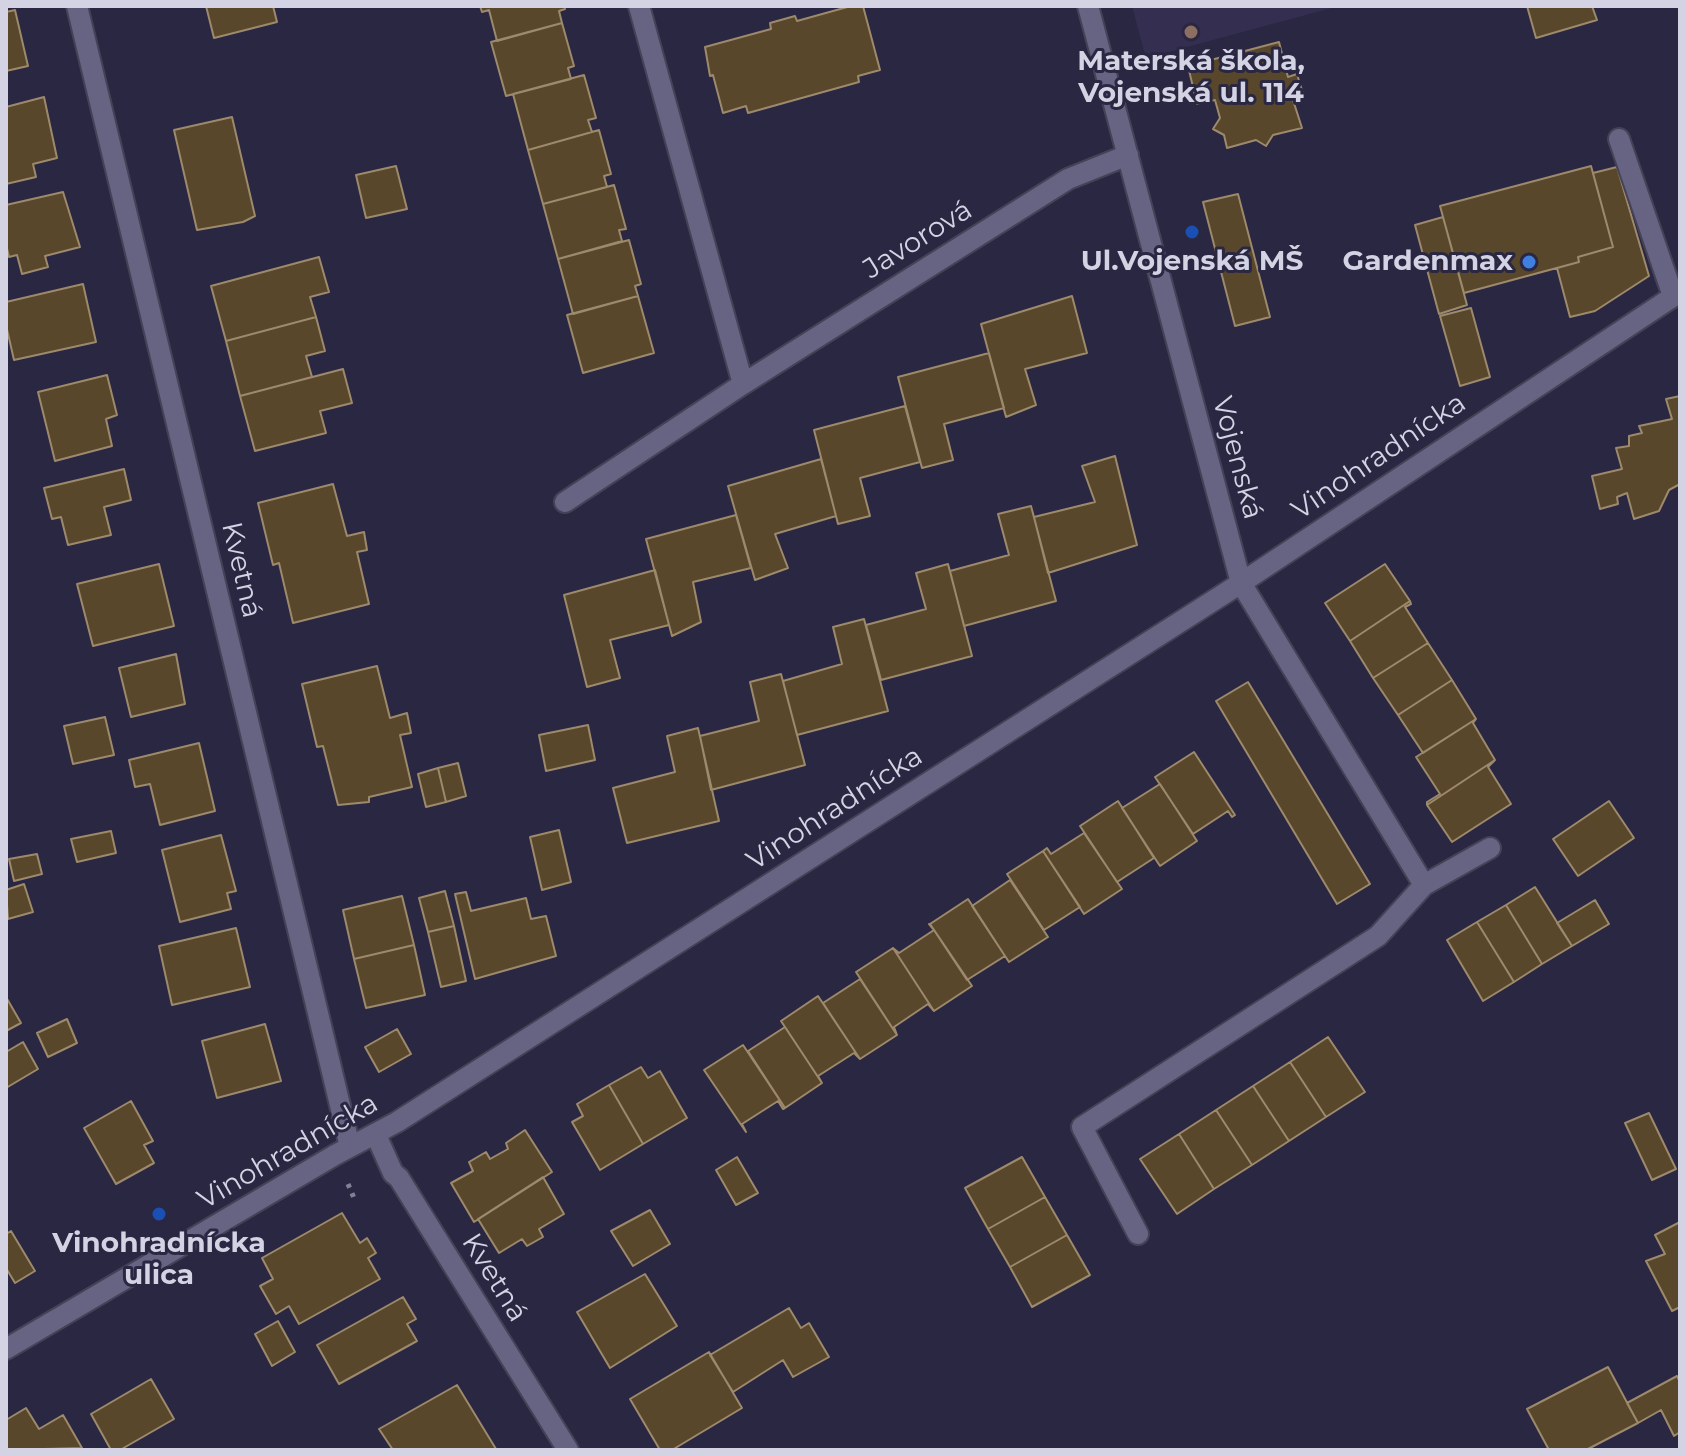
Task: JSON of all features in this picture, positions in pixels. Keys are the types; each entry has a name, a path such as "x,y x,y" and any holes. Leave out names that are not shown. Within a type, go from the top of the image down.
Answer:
{"street":[{"name":"Kvetná","path":"77,6 350,1147"},
{"path":"639,6 743,384"},
{"name":"Vojenská","path":"1088,6 1241,583 1424,885"},
{"path":"1619,139 1676,294"},
{"name":"Javorová","path":"565,502 743,384 1068,179 1128,155"},
{"name":"Vinohradnícka","path":"6,1349 350,1147 376,1135 1241,583 1676,294"},
{"path":"1138,1234 1082,1127 1378,936 1424,885 1490,848"},
{"name":"Kvetná","path":"376,1135 393,1173 399,1178 568,1450"}],"shaded area":[{"name":"Materská škola, Vojenská ul. 114","path":"1132,6 1339,6 1146,58"}],"building":[{"path":"206,6 273,6 277,22 214,38"},
{"path":"480,6 564,6 565,9 559,11 562,23 497,41 489,10 482,12"},
{"path":"851,6 863,6 880,70 858,76 859,82 748,113 746,106 723,113 713,75 710,76 705,47 771,29 770,23 795,16 797,21"},
{"path":"1527,6 1592,6 1597,20 1536,38"},
{"path":"15,10 28,66 6,71 6,12"},
{"path":"562,23 574,66 568,68 571,79 506,96 491,42"},
{"path":"1279,42 1288,77 1297,74 1304,97 1293,100 1302,128 1273,135 1266,146 1256,140 1227,148 1224,135 1213,129 1220,118 1215,100 1197,104 1188,66"},
{"path":"584,75 596,118 588,120 592,132 528,150 513,94"},
{"path":"44,97 57,158 33,164 36,177 6,184 6,107"},
{"path":"232,117 255,216 243,222 197,230 174,130"},
{"path":"599,130 611,174 604,176 607,187 543,204 528,150"},
{"path":"396,166 407,209 366,218 356,175"},
{"path":"1591,166 1613,247 1578,257 1579,262 1464,293 1440,206"},
{"path":"1617,167 1649,276 1595,311 1570,317 1557,268 1579,262 1578,257 1613,247 1593,173"},
{"path":"614,185 626,229 619,230 622,241 558,259 543,204"},
{"path":"63,192 80,247 45,256 48,267 22,274 17,255 9,257 6,205"},
{"path":"1238,194 1270,317 1235,326 1203,202"},
{"path":"1443,217 1467,305 1439,314 1415,225"},
{"path":"629,240 641,284 635,286 638,296 573,314 558,259"},
{"path":"319,257 329,292 310,297 316,317 226,341 211,286"},
{"path":"83,284 96,342 14,360 6,325 6,302"},
{"path":"638,296 654,353 583,373 567,315"},
{"path":"1072,296 1087,353 1025,369 1036,405 1006,417 981,324"},
{"path":"1471,308 1490,377 1460,386 1440,316"},
{"path":"316,317 325,351 306,356 312,377 240,396 226,341"},
{"path":"989,353 1004,408 944,424 953,460 922,468 898,377"},
{"path":"343,369 352,403 320,411 326,433 255,451 240,396"},
{"path":"107,375 117,415 106,419 112,446 55,461 38,392"},
{"path":"1680,396 1680,484 1669,490 1659,511 1634,519 1627,493 1617,497 1618,504 1600,509 1592,476 1622,469 1616,448 1629,446 1629,436 1642,433 1639,426 1672,419 1666,399"},
{"path":"905,406 920,462 860,478 870,516 838,524 814,430"},
{"path":"1115,456 1137,545 1048,573 1034,517 1095,502 1082,466"},
{"path":"821,459 836,516 775,534 788,568 755,580 728,486"},
{"path":"124,469 131,500 104,507 111,535 68,545 61,517 52,519 44,488"},
{"path":"333,484 347,536 364,532 367,550 357,552 369,604 293,623 279,563 273,565 258,503"},
{"path":"1031,506 1056,601 964,626 950,571 1009,555 998,514"},
{"path":"736,515 751,568 693,582 701,622 672,636 646,539"},
{"path":"159,564 174,626 93,646 77,584"},
{"path":"948,564 972,656 881,680 866,625 926,609 916,573"},
{"path":"1385,564 1410,601 1350,641 1325,603"},
{"path":"655,570 669,625 610,640 620,678 587,687 564,595"},
{"path":"1410,601 1411,604 1405,607 1428,643 1373,678 1350,641"},
{"path":"864,619 888,711 797,735 783,681 842,664 833,627"},
{"path":"1428,643 1452,680 1398,715 1373,678"},
{"path":"176,654 185,704 131,717 119,668"},
{"path":"377,666 390,718 407,713 411,733 400,735 412,787 369,797 369,802 338,805 323,746 317,747 302,684"},
{"path":"781,674 805,765 711,790 700,736 759,721 750,682"},
{"path":"1452,680 1476,719 1423,753 1398,715"},
{"path":"1248,682 1370,884 1337,904 1216,701"},
{"path":"105,717 114,755 73,764 64,726"},
{"path":"1476,719 1473,723 1495,760 1427,805 1440,794 1416,757"},
{"path":"588,725 595,760 546,771 539,735"},
{"path":"698,728 719,821 627,843 613,788 675,772 667,736"},
{"path":"199,743 215,811 160,825 150,784 135,787 129,760"},
{"path":"1194,752 1235,815 1232,817 1228,811 1193,834 1155,777"},
{"path":"1495,760 1488,767 1511,804 1452,842 1427,805"},
{"path":"458,763 466,796 446,802 438,768"},
{"path":"438,768 446,802 426,807 418,774"},
{"path":"1160,784 1197,841 1160,866 1122,808"},
{"path":"1118,801 1154,858 1117,882 1080,826"},
{"path":"1609,801 1634,838 1578,876 1553,839"},
{"path":"559,830 571,882 542,890 530,837"},
{"path":"111,831 116,853 77,862 71,839"},
{"path":"1084,833 1122,889 1084,914 1043,851 1047,848 1051,854"},
{"path":"221,835 236,891 227,893 231,909 180,922 162,850"},
{"path":"1043,851 1080,907 1044,930 1007,874"},
{"path":"37,854 42,874 14,881 9,859"},
{"path":"1010,880 1048,937 1009,962 972,906"},
{"path":"24,884 33,912 8,919 6,890"},
{"path":"1535,887 1572,946 1542,964 1506,905"},
{"path":"445,891 454,926 428,932 419,898"},
{"path":"466,892 471,911 526,898 531,919 546,916 556,956 475,979 455,894"},
{"path":"402,896 414,945 354,959 343,910"},
{"path":"968,899 1005,956 967,980 930,924"},
{"path":"1595,900 1609,924 1572,946 1557,923"},
{"path":"1506,905 1542,964 1514,982 1477,922"},
{"path":"1477,922 1514,982 1483,1001 1447,940"},
{"path":"930,924 972,986 934,1011 893,948 899,953 934,930"},
{"path":"454,926 466,981 441,987 428,932"},
{"path":"236,928 250,987 172,1005 159,946"},
{"path":"414,945 425,995 366,1008 354,959"},
{"path":"893,948 934,1011 928,1004 894,1027 897,1035 856,972"},
{"path":"860,979 897,1035 860,1059 823,1003"},
{"path":"818,996 860,1059 854,1053 818,1076 822,1083 781,1021"},
{"path":"6,997 21,1023 6,1031"},
{"path":"67,1019 77,1043 48,1057 37,1033"},
{"path":"265,1024 281,1081 217,1098 202,1041"},
{"path":"785,1027 822,1083 785,1108 748,1051"},
{"path":"397,1029 411,1054 379,1072 365,1047"},
{"path":"1328,1037 1365,1092 1326,1117 1290,1062"},
{"path":"23,1042 38,1069 6,1088 6,1052"},
{"path":"743,1045 785,1108 778,1101 742,1124 746,1132 704,1070"},
{"path":"1290,1062 1326,1117 1289,1141 1253,1086"},
{"path":"641,1067 648,1078 660,1071 687,1118 643,1144 609,1085"},
{"path":"609,1085 643,1144 600,1170 572,1122 583,1116 577,1104"},
{"path":"1253,1086 1289,1141 1252,1165 1216,1110"},
{"path":"131,1101 153,1141 144,1145 154,1163 116,1184 84,1128"},
{"path":"1216,1110 1252,1165 1214,1189 1179,1134"},
{"path":"1649,1113 1676,1169 1652,1180 1625,1123"},
{"path":"525,1130 552,1172 474,1222 451,1183 473,1171 469,1162 486,1152 490,1159 508,1149 506,1143"},
{"path":"1179,1134 1214,1189 1177,1214 1140,1159"},
{"path":"737,1157 758,1193 736,1205 716,1170"},
{"path":"1022,1157 1045,1197 988,1229 965,1188"},
{"path":"543,1177 564,1214 539,1229 543,1237 527,1246 522,1239 499,1253 478,1219"},
{"path":"1045,1197 1067,1235 1010,1267 988,1229"},
{"path":"650,1210 670,1244 633,1266 611,1231"},
{"path":"342,1213 360,1243 367,1238 376,1253 368,1258 380,1279 299,1324 289,1306 276,1314 260,1286 273,1279 262,1258"},
{"path":"1680,1222 1680,1307 1672,1311 1646,1261 1665,1254 1655,1235"},
{"path":"11,1231 35,1271 15,1283 6,1268 6,1234"},
{"path":"1067,1235 1090,1275 1032,1307 1010,1267"},
{"path":"645,1274 677,1326 610,1368 577,1312"},
{"path":"403,1297 416,1319 407,1324 417,1341 339,1384 317,1345"},
{"path":"789,1308 801,1328 809,1323 829,1357 793,1377 783,1360 733,1392 710,1355"},
{"path":"278,1321 295,1352 272,1366 255,1334"},
{"path":"709,1352 742,1408 672,1450 660,1450 630,1399"},
{"path":"1608,1367 1638,1423 1586,1450 1549,1450 1527,1409"},
{"path":"1677,1376 1680,1382 1680,1432 1674,1436 1661,1410 1638,1423 1627,1403"},
{"path":"151,1379 174,1419 120,1450 111,1450 91,1414"},
{"path":"457,1385 496,1449 393,1450 379,1429"},
{"path":"26,1408 39,1429 63,1415 82,1448 6,1450 6,1420"}],"place":[{"name":"Materská škola, Vojenská ul. 114","path":"1191,32"},
{"name":"Ul.Vojenská MŠ","path":"1192,232"},
{"name":"Gardenmax","path":"1529,262"},
{"name":"Vinohradnícka ulica","path":"159,1214"}]}
